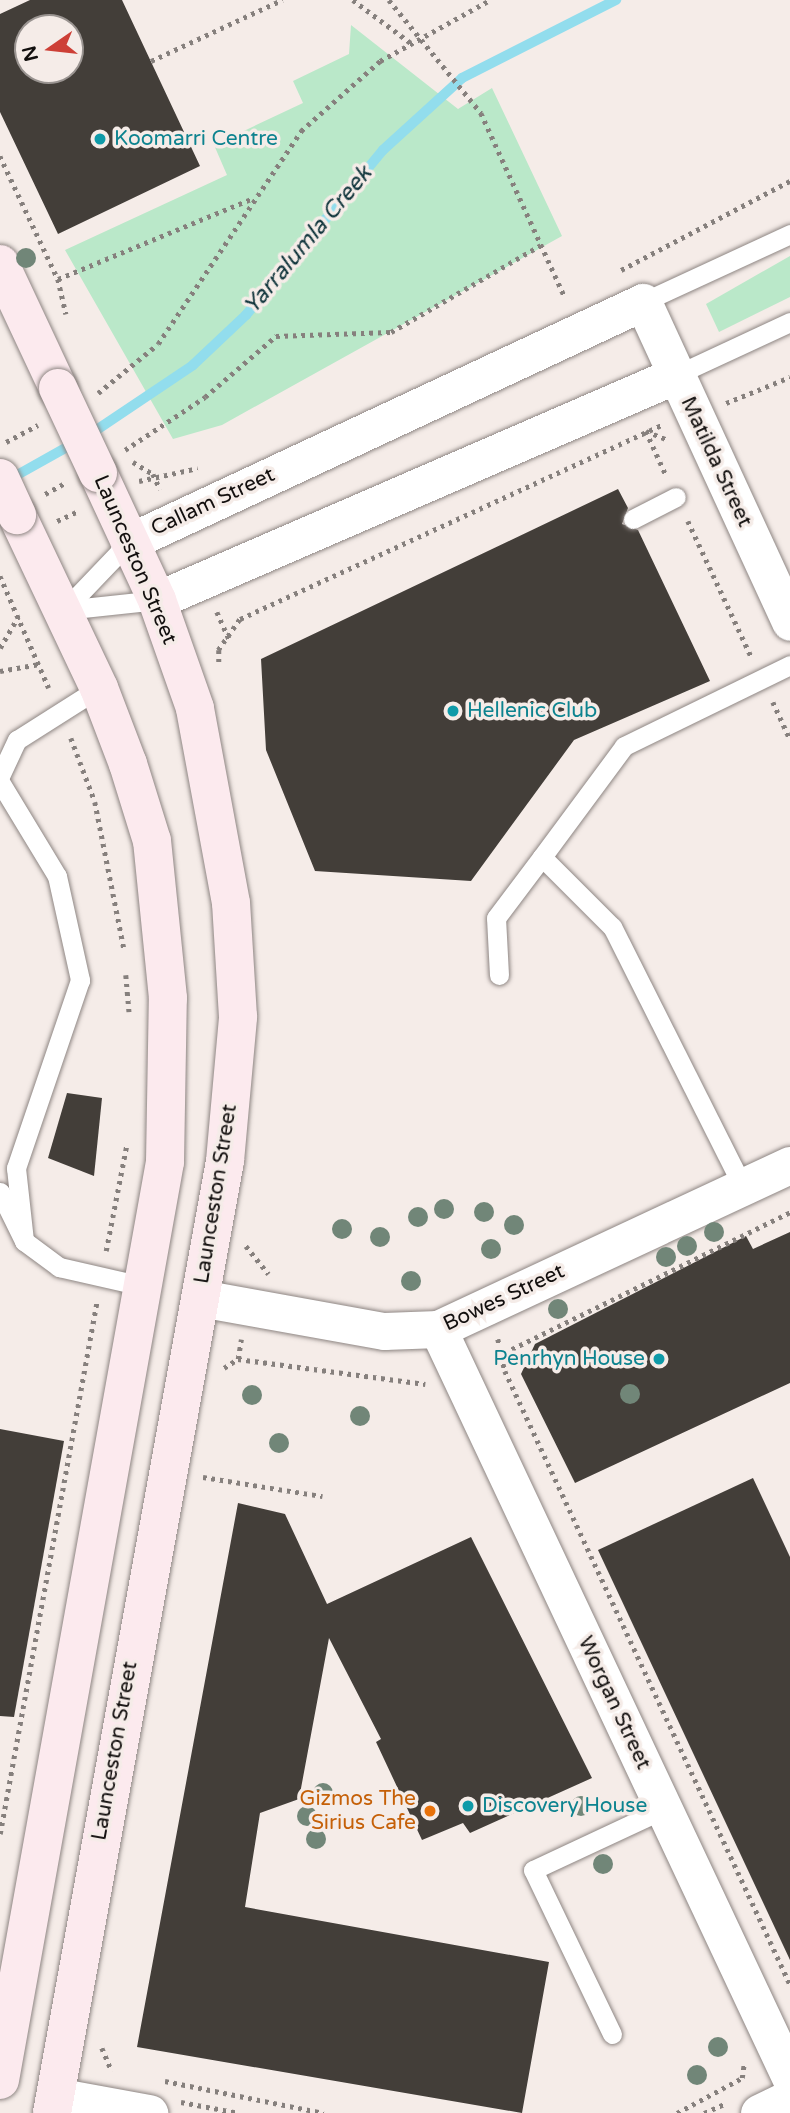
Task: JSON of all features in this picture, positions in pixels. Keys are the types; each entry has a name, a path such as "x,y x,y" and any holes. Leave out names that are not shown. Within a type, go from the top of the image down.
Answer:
{"main road":[{"name":"Launceston Street","path":"0,264 156,600 195,708 215,790 236,962 225,1161 54,2104"},
{"path":"0,478 26,507 64,610 99,688 152,841 166,933 165,1162 0,2080"},
{"path":"142,1286 200,1298"}],"street":[{"name":"Matilda Street","path":"643,302 790,622"},
{"name":"Callam Street","path":"129,542 643,302"},
{"path":"156,600 676,375"},
{"name":"Bowes Street","path":"200,1298 384,1331 438,1329 790,1165"},
{"name":"Worgan Street","path":"438,1329 790,2077"},
{"path":"54,2104 157,2097"},
{"path":"759,2113 790,2098"}],"lane":[{"name":"Callam Street","path":"643,302 790,234"},
{"path":"676,375 790,322"},
{"path":"633,519 676,497"},
{"name":"Callam Street","path":"64,610 129,542"},
{"path":"64,610 156,600"},
{"path":"499,975 496,918 624,746 790,665"},
{"path":"0,776 17,740 99,688"},
{"path":"0,782 57,876 80,980 16,1168 24,1241"},
{"path":"542,857 612,927 743,1187"},
{"path":"0,1192 24,1241 59,1267 142,1286"},
{"path":"612,2034 533,1870 664,1809"}],"path":[{"path":"151,61 282,0"},
{"path":"353,0 411,43"},
{"path":"389,0 423,36 481,113 565,297"},
{"path":"116,383 158,344 253,198 320,111 411,43 490,0"},
{"path":"0,156 58,279 69,329"},
{"path":"612,274 790,181"},
{"path":"58,279 253,198"},
{"path":"137,443 276,336 391,332 541,245"},
{"path":"553,303 577,292"},
{"path":"220,677 219,650 229,639 240,619 646,431 790,739"},
{"path":"26,507 97,471 153,474 207,464"},
{"path":"0,576 38,664 0,671"},
{"path":"0,648 18,617"},
{"path":"75,746 113,876 130,1019"},
{"path":"0,1834 128,1136"},
{"path":"790,1212 504,1353 505,1371 790,1984"},
{"path":"243,1240 275,1279"},
{"path":"216,1374 238,1359 430,1385"},
{"path":"198,1476 322,1496"},
{"path":"101,2045 110,2070 122,2073"},
{"path":"677,2113 684,2112 742,2078 745,2053"},
{"path":"157,2097 239,2113"},
{"path":"157,2097 324,2113"}],"green space":[{"path":"351,25 458,109 492,88 562,236 222,425 173,439 65,250 227,175 214,145 303,103 293,81 349,54"},
{"path":"790,256 790,297 719,332 706,304"}],"building":[{"name":"Koomarri Centre","path":"30,0 122,0 200,166 58,234 0,112 0,14"},
{"name":"Hellenic Club","path":"618,489 628,508 622,524 638,530 710,681 574,740 471,881 315,871 266,750 261,659"},
{"path":"67,1093 102,1098 94,1176 48,1158"},
{"name":"Penrhyn House","path":"790,1232 790,1383 575,1483 521,1374 535,1344 746,1236 753,1249"},
{"path":"0,1429 64,1441 14,1717 0,1716"},
{"path":"753,1478 790,1557 790,1960 598,1550"},
{"name":"Discovery House","path":"238,1503 285,1514 327,1604 471,1537 592,1778 470,1833 463,1823 422,1840 376,1742 381,1739 329,1638 299,1799 260,1813 245,1907 549,1962 522,2113 137,2047"}],"waterway":[{"name":"Yarralumla Creek","path":"89,435 193,365 246,315 383,150 462,78 616,0"},
{"name":"Yarralumla Creek","path":"10,479 76,442"}],"place":[{"name":"Koomarri Centre","path":"100,139"},
{"name":"Hellenic Club","path":"453,711"},
{"name":"Penrhyn House","path":"659,1359"},
{"name":"Discovery House","path":"468,1806"},
{"name":"Gizmos The Sirius Cafe","path":"430,1811"}]}
